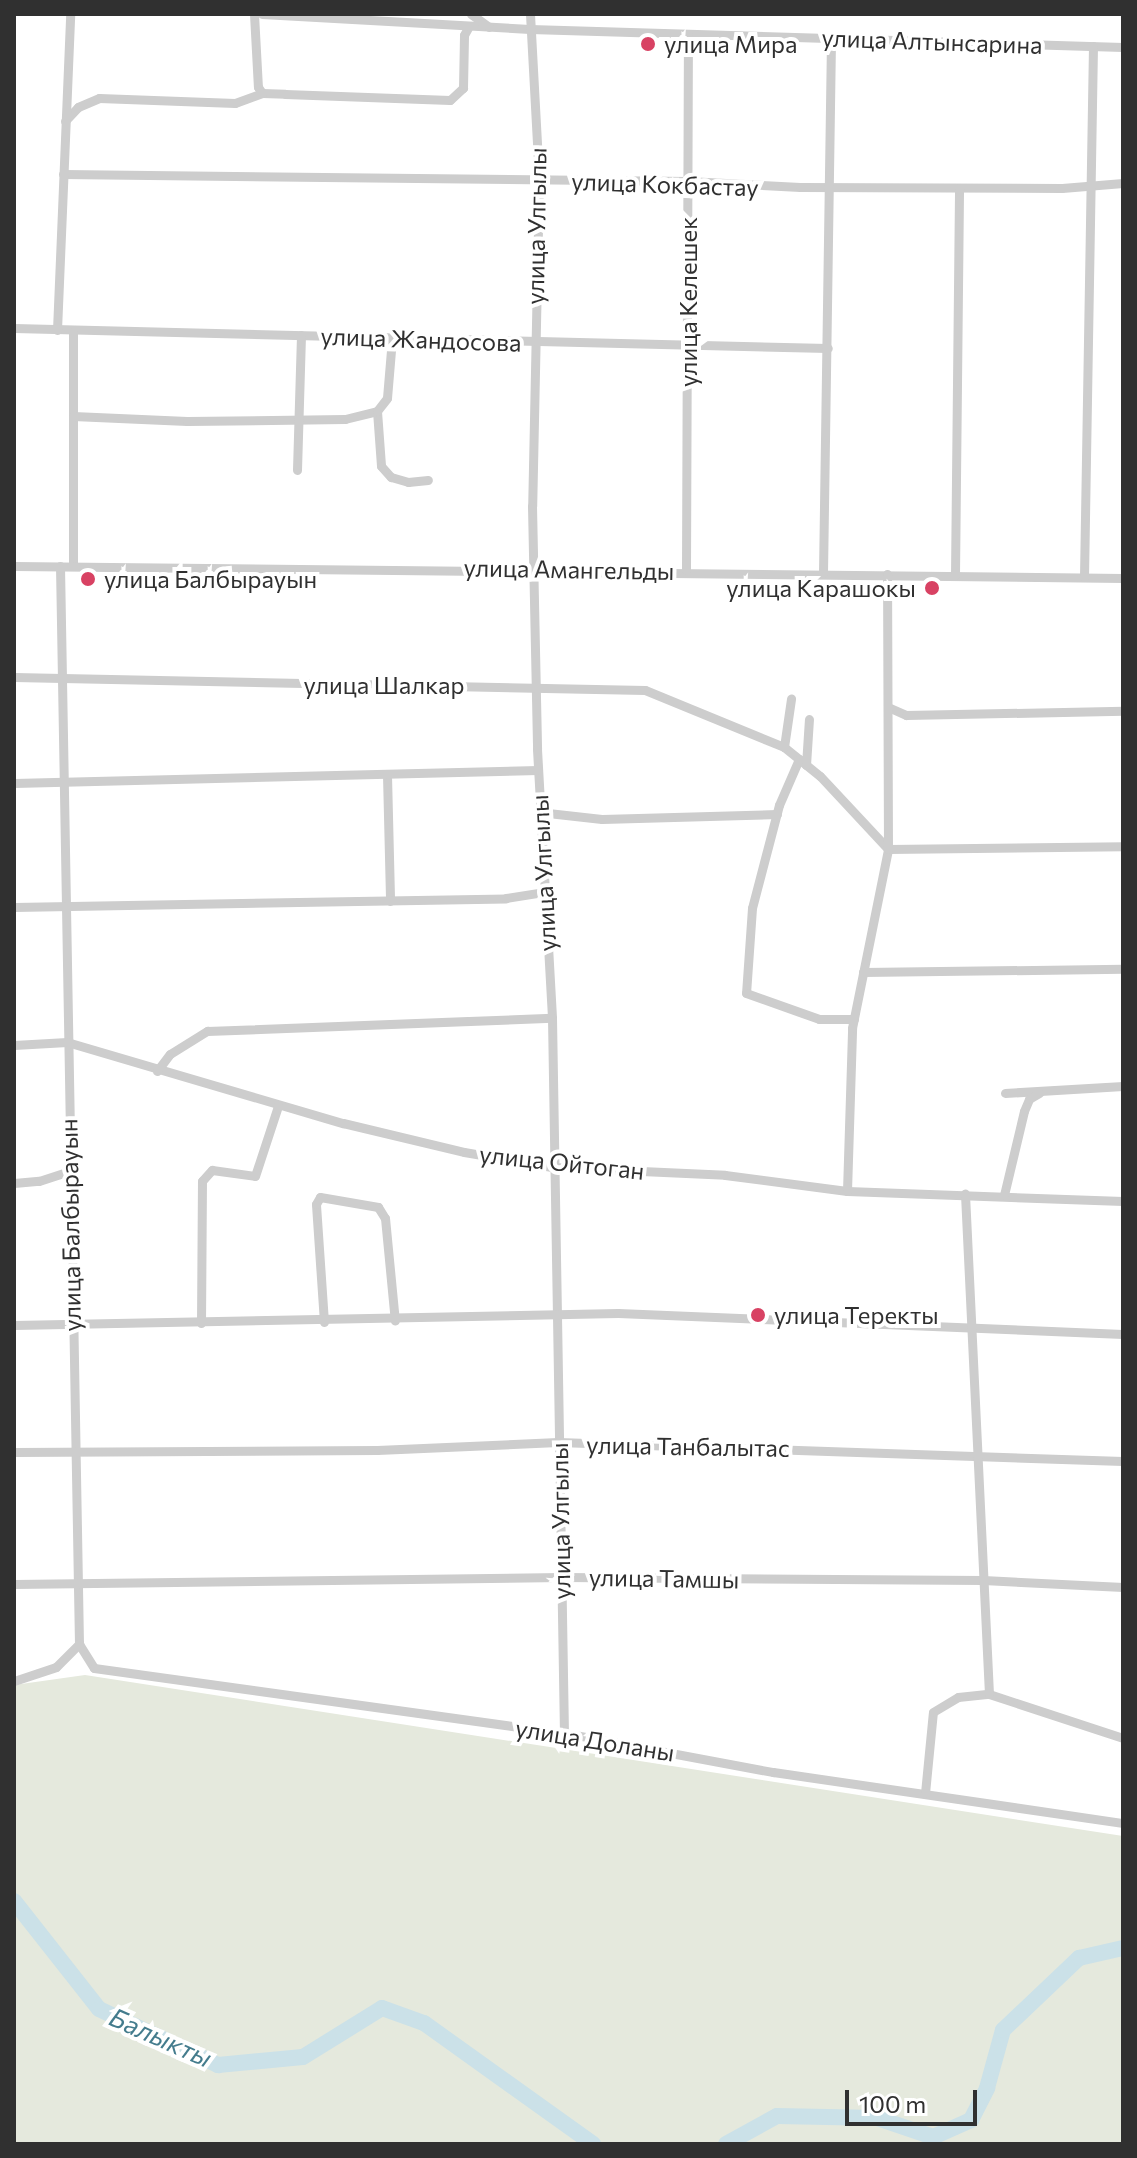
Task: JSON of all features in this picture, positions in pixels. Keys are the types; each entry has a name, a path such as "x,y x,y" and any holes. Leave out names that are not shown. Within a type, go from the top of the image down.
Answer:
{"street":[{"path":"57,330 70,14"},
{"path":"254,14 262,93"},
{"name":"улица Алтынсарина","path":"262,14 530,29 1123,47"},
{"path":"471,14 489,27"},
{"name":"улица Улгылы","path":"530,14 537,64 539,181 534,342 538,770 542,892 552,1018 552,1167 558,1318 564,1733"},
{"path":"65,121 78,107 99,98 235,103 262,93 450,100 463,88 464,35 469,26"},
{"name":"улица Келешек","path":"686,570 688,34"},
{"path":"823,573 831,38"},
{"path":"1084,577 1093,46"},
{"name":"улица Кокбастау","path":"63,174 688,181 959,188 1062,188 1091,183 1123,183"},
{"path":"955,575 959,188"},
{"name":"улица Жандосова","path":"14,328 73,332 828,348"},
{"path":"73,332 73,566"},
{"path":"297,470 301,335"},
{"path":"73,416 345,419 377,411 387,398 392,338"},
{"path":"377,411 381,466 391,477 428,480"},
{"name":"улица Амангельды","path":"14,566 536,568 1123,578"},
{"name":"улица Балбырауын","path":"60,566 79,1644"},
{"path":"847,1191 854,1019 888,849 887,574"},
{"name":"улица Шалкар","path":"14,677 383,687 538,684 645,690 784,747 888,849"},
{"path":"784,747 791,699"},
{"path":"888,707 906,715 1123,711"},
{"path":"809,719 802,762 777,814 752,908 746,993 819,1019 854,1019"},
{"path":"14,783 538,770"},
{"path":"387,775 390,901"},
{"path":"539,812 602,819 777,814"},
{"path":"888,849 1123,846"},
{"path":"14,907 390,901 542,892"},
{"path":"863,972 1123,969"},
{"path":"157,1071 170,1054 207,1031 552,1018"},
{"name":"улица Ойтоган","path":"14,1045 67,1042 278,1106 464,1152 552,1167 725,1175 847,1191 1123,1201"},
{"path":"1005,1093 1123,1086"},
{"path":"1004,1195 1029,1099 1042,1091"},
{"path":"201,1323 202,1181 212,1170 255,1176 278,1106"},
{"path":"14,1183 70,1171"},
{"path":"965,1194 974,1453 989,1694"},
{"path":"324,1322 316,1204 320,1197 338,1196 378,1207 385,1218 395,1321"},
{"path":"14,1325 558,1318 618,1313 1123,1334"},
{"name":"улица Танбалытас","path":"14,1452 377,1450 558,1442 974,1453 1123,1461"},
{"name":"улица Тамшы","path":"14,1584 79,1587 249,1578 562,1577 983,1580 1123,1587"},
{"path":"14,1681 56,1667 79,1644"},
{"name":"улица Доланы","path":"79,1644 94,1668 564,1733 773,1772 1123,1823"},
{"path":"925,1793 933,1712 958,1697 989,1694 1123,1738"}],"shaded area":[{"path":"85,1675 1123,1836 1123,2144 14,2144 14,1685"}],"waterway":[{"name":"Балыкты","path":"14,1901 99,2009 218,2065 303,2057 382,2008 424,2023 593,2144"},
{"name":"Балыкты","path":"726,2144 777,2116 877,2118 933,2137 971,2120 987,2088 1003,2030 1079,1958 1123,1948"}],"place":[{"name":"улица Мира","path":"648,44"},
{"name":"улица Балбырауын","path":"88,579"},
{"name":"улица Карашокы","path":"932,588"},
{"name":"улица Теректы","path":"758,1315"}]}
